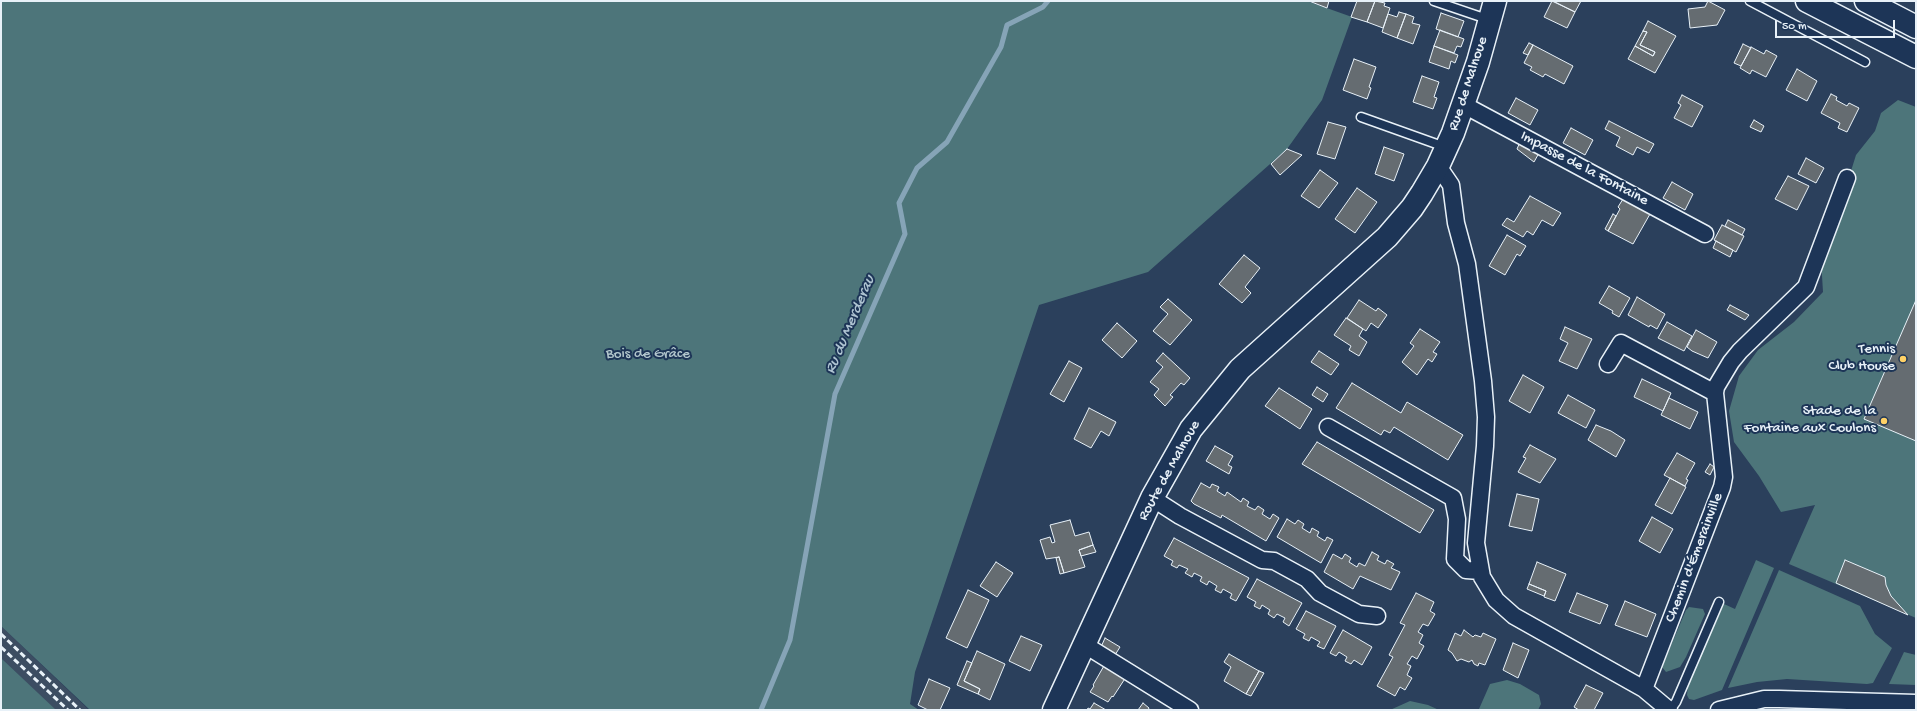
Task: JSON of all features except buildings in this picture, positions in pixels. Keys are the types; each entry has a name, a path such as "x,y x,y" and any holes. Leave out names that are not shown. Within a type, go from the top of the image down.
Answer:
{"main road":[{"path":"1807,1 1916,57"},
{"path":"1866,1 1916,27"},
{"name":"Rue de Malnoue","path":"1442,157 1464,105 1492,10"},
{"name":"Route de Malnoue","path":"1054,710 1152,498 1191,429 1223,388 1255,354 1362,261 1387,237 1412,208 1442,157"}],"street":[{"name":"Impasse de la Fontaine","path":"1464,105 1705,234"},
{"path":"1442,157 1451,185 1456,223 1467,264 1483,381 1486,417 1485,446 1476,543 1480,571 1488,588 1496,600 1514,616 1644,690 1669,710"},
{"name":"Chemin d'Émerainville","path":"1644,690 1722,487 1724,477 1715,393 1719,381 1731,362 1806,287 1847,178"},
{"path":"1608,364 1621,343 1715,393"},
{"path":"1328,427 1453,498 1457,519 1455,559 1466,570 1480,571"},
{"path":"1152,498 1180,516 1262,560 1274,561 1307,579 1320,592 1359,614 1377,616"},
{"path":"1084,645 1190,710"},
{"path":"1719,710 1764,700 1779,699 1916,703"}],"lane":[{"path":"1434,1 1492,10"},
{"path":"1750,1 1865,62"},
{"path":"1361,117 1442,157"},
{"path":"1669,710 1676,702 1719,602"}],"shaded area":[{"path":"1,626 89,710 55,710 1,658"}],"green space":[{"name":"Bois de Grâce","path":"1,1 1307,1 1352,17 1322,100 1287,149 1148,272 1039,305 915,672 910,704 919,710 90,710 1,626"},
{"path":"1898,100 1916,107 1916,618 1789,564 1815,505 1781,512 1759,476 1734,442 1729,411 1739,376 1758,350 1794,322 1823,292 1821,259 1835,222 1856,155 1875,131 1881,113"},
{"path":"1756,560 1774,568 1722,690 1694,700 1689,699 1687,695 1688,685 1724,604 1735,609"},
{"path":"1779,570 1860,606 1875,634 1892,648 1873,683 1867,684 1787,679 1757,682 1728,688"},
{"path":"1689,607 1703,609 1705,614 1680,667 1666,672 1662,667 1686,610"},
{"path":"1904,652 1916,655 1916,685 1889,684"},
{"path":"1,658 56,710 1,710"},
{"path":"1507,680 1520,684 1539,695 1541,704 1538,710 1476,710 1479,709 1490,684"},
{"path":"1410,701 1428,705 1439,710 1390,710"}],"waterway":[{"name":"Ru du Merderau","path":"761,710 790,640 835,394 905,234 899,203 917,168 947,142 1001,47 1007,25 1043,7 1048,1"}],"railway":[{"path":"1,634 80,710"},
{"path":"1,647 68,710"}],"place":[{"name":"Tennis Club House","path":"1903,359"},
{"name":"Stade de la Fontaine aux Coulons","path":"1884,421"}]}
